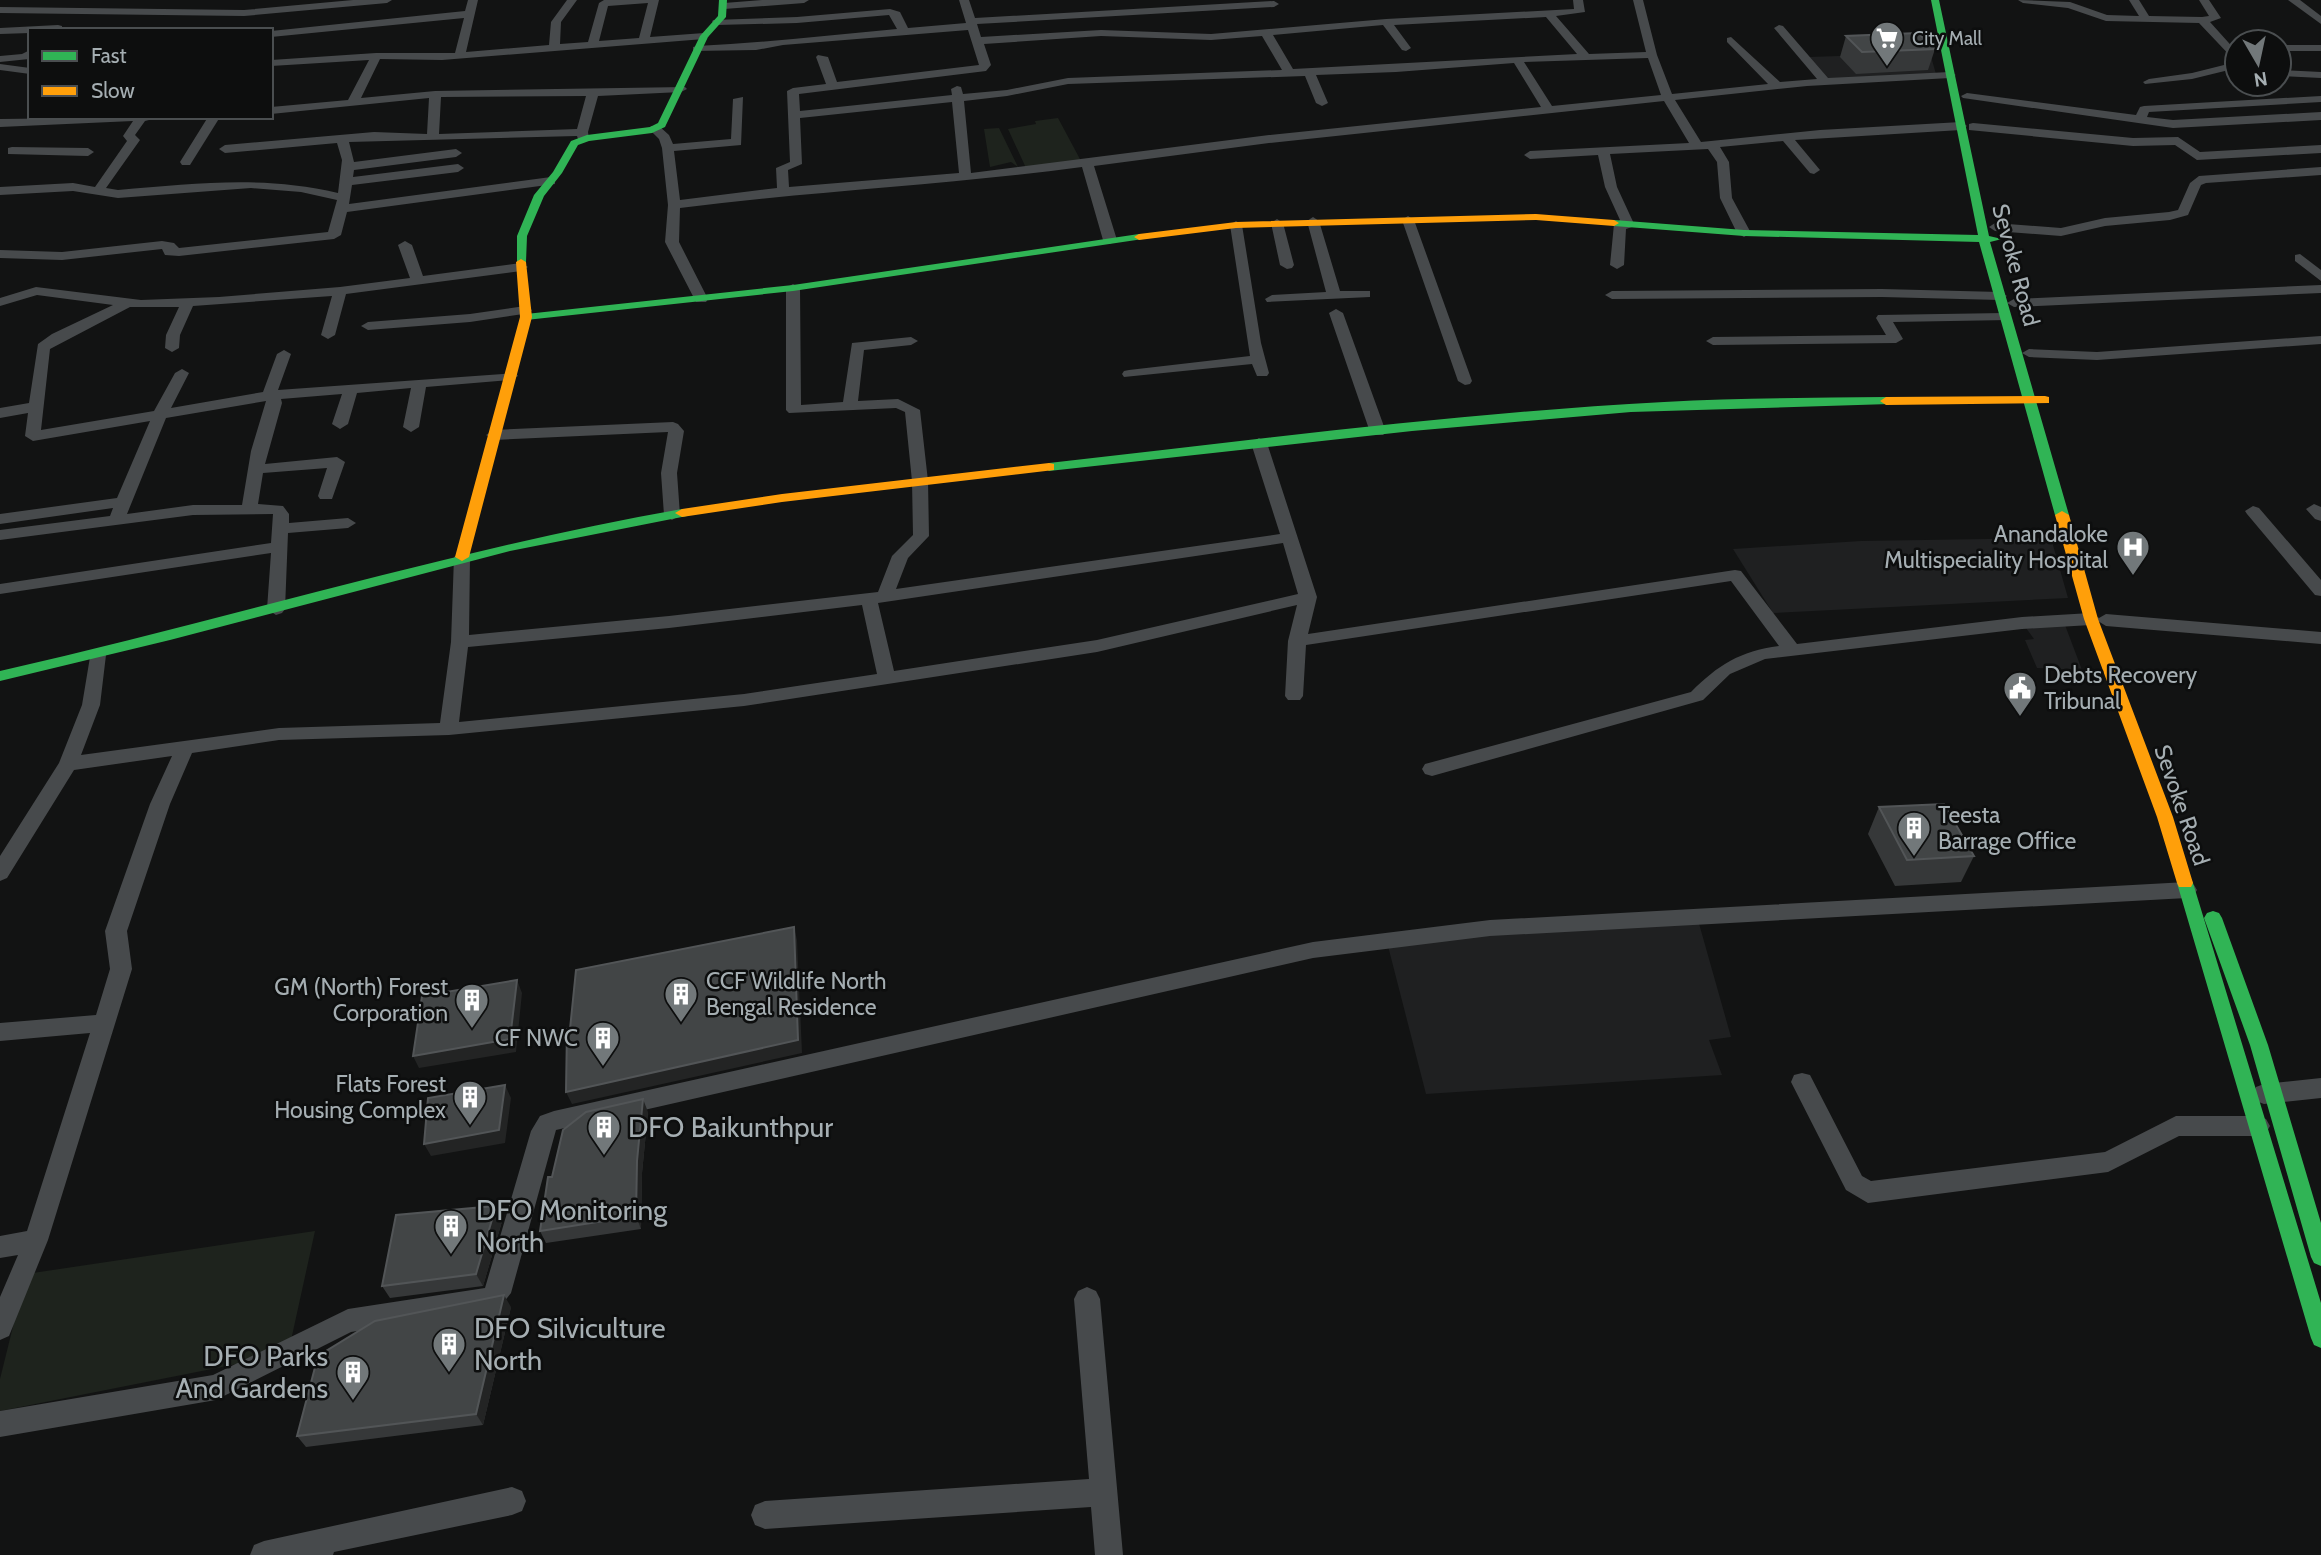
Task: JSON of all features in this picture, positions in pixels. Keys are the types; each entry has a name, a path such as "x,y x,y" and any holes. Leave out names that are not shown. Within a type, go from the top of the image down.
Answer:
{"street":[{"path":"55,9 66,0"},
{"path":"106,12 121,0"},
{"path":"174,13 187,0"},
{"path":"239,13 249,0"},
{"path":"0,10 79,10 143,17 174,13 198,18 387,0"},
{"path":"460,55 473,0"},
{"path":"554,47 556,22 572,0"},
{"path":"593,44 604,3 647,0"},
{"path":"644,40 654,0"},
{"path":"225,149 383,135 433,138 582,135 655,129 662,125 701,42 717,22 724,3 819,0"},
{"path":"783,191 782,168 796,163 793,91 976,72 985,67 964,0"},
{"path":"1071,0 1079,13"},
{"path":"276,62 376,56 460,55 644,40 756,47 783,41 1205,4 1386,22 1471,12 1548,13 1580,10 1578,0"},
{"path":"1638,0 1652,55 1668,99 1697,146"},
{"name":"Sevoke Road","path":"1935,0 1956,76 2007,299 2045,400 2042,417"},
{"name":"Sevoke Road","path":"1946,0 1956,76 1967,96 1967,126"},
{"path":"2023,0 2070,5 2106,18 2216,18 2204,0"},
{"path":"2134,0 2146,19"},
{"path":"2294,0 2321,21"},
{"path":"58,28 79,10"},
{"path":"717,22 797,20 890,12 897,14 903,30"},
{"path":"977,41 1101,33 1196,37 1265,32 1280,13"},
{"path":"1548,13 1585,56"},
{"path":"273,34 470,14"},
{"path":"2202,20 2223,38"},
{"path":"1386,22 1406,48"},
{"path":"1779,28 1825,82"},
{"path":"0,31 28,30"},
{"path":"1265,32 1289,72"},
{"path":"1731,40 1778,87"},
{"path":"2293,48 2321,48"},
{"path":"2,68 28,55"},
{"path":"794,115 1016,92 1068,81 1410,69 1517,59 1652,55"},
{"path":"353,102 376,56"},
{"path":"822,57 833,87"},
{"path":"1517,59 1549,111"},
{"path":"2,68 28,71"},
{"path":"2149,82 2223,68"},
{"path":"1309,72 1322,103"},
{"path":"954,74 960,98 958,125 966,177"},
{"path":"2293,75 2321,75"},
{"path":"2296,75 2321,92"},
{"path":"674,205 783,191 966,177 1269,139 1825,82 1956,76"},
{"path":"273,111 435,94 593,93 681,89"},
{"path":"449,729 460,642 462,557 526,314 521,267 522,236 539,194 551,181 572,145 582,135 593,93"},
{"path":"433,138 435,94"},
{"path":"1967,96 2182,124 2321,116"},
{"path":"668,148 737,142 740,99"},
{"path":"2133,142 2144,109 2321,99"},
{"path":"0,123 88,119"},
{"path":"98,191 134,140 129,136 140,119"},
{"path":"186,162 213,119"},
{"path":"0,162 36,120"},
{"path":"1530,155 1967,126 2133,142 2178,141 2197,156 2321,149"},
{"path":"655,129 665,138 668,148 674,205 672,243 701,299"},
{"path":"1786,137 1814,170"},
{"path":"0,254 76,255 162,245 169,246 170,252 179,252 334,235 349,158 343,146 343,138"},
{"path":"1712,145 1725,169 1726,198 1744,233"},
{"path":"1602,150 1611,187 1625,225 1617,265"},
{"path":"12,151 88,152"},
{"path":"346,174 456,153"},
{"path":"1087,163 1110,240"},
{"path":"346,174 458,168"},
{"path":"368,326 701,299 793,288 1110,240 1236,225 1536,217 1744,233 1992,235 2062,232 2105,222 2170,216 2183,212 2196,183 2203,179 2321,171"},
{"path":"0,191 56,187 129,193 251,184 301,188 342,203 551,181"},
{"path":"1408,220 1465,381"},
{"path":"1313,221 1334,296"},
{"path":"1277,223 1287,265"},
{"path":"1129,374 1260,366 1236,225"},
{"path":"405,245 418,279"},
{"path":"2321,256 2300,258 2321,277"},
{"path":"0,302 36,291 127,303 188,303 341,290 521,267"},
{"path":"793,288 794,410 898,403 910,407 920,481 921,538 900,556 877,598 887,680"},
{"path":"1612,295 1882,293 2007,299 2321,289"},
{"path":"328,335 341,290"},
{"path":"1272,299 1365,294"},
{"name":"Sevoke Road","path":"2007,299 2004,317 2027,399 2042,417 2098,620 2165,817 2321,1338"},
{"path":"127,303 57,337 43,347 33,436 273,395 510,376"},
{"path":"172,348 173,335 188,303"},
{"path":"1336,313 1378,432"},
{"path":"1713,341 1896,339 1883,318 2004,317"},
{"path":"2029,354 2096,356 2321,340"},
{"path":"850,406 857,346 911,341"},
{"path":"248,508 260,451 275,403 270,392 284,354"},
{"path":"117,518 159,416 182,373"},
{"path":"411,427 419,383"},
{"path":"340,424 351,389"},
{"path":"0,676 97,655 276,609 462,557 673,515 920,481 1259,443 1703,404 2045,400"},
{"path":"0,413 35,407"},
{"path":"494,435 673,427 676,431 668,473 673,515"},
{"path":"1259,443 1308,597 1297,640 1294,696"},
{"path":"257,469 337,462 326,496"},
{"path":"0,519 124,502"},
{"path":"0,535 117,518 270,508 280,511 276,609"},
{"path":"2253,511 2321,591"},
{"path":"281,529 348,523"},
{"path":"460,642 642,626 877,598 1291,537"},
{"path":"0,589 279,547"},
{"path":"1297,640 1735,575 1791,649"},
{"path":"68,764 279,734 449,729 744,700 1097,646 1308,597"},
{"path":"1432,769 1697,696 1724,670 1735,664 1762,654 1791,649 2022,623 2098,620 2321,638"},
{"name":"Sevoke Road","path":"2098,620 2259,1045 2321,1257"},
{"path":"0,873 68,764 92,705 97,655"},
{"path":"0,1328 36,1240 121,969 116,931 160,804 185,748"},
{"path":"0,1424 216,1387 348,1321 491,1300 498,1293 543,1130 548,1123 554,1121 1312,950 1490,928 2187,890"},
{"path":"0,1032 104,1023"},
{"path":"1802,1082 1854,1182 1868,1192 2108,1162 2176,1126 2258,1126"},
{"path":"2249,1095 2321,1088"},
{"path":"0,1247 36,1240"},
{"path":"1087,1299 1109,1555"},
{"path":"765,1515 1103,1492"},
{"path":"264,1555 321,1548 512,1501"}],"shaded area":[{"path":"1930,53 1936,74 1827,79 1809,57"},
{"path":"1058,118 1081,161 1026,168 1008,129"},
{"path":"999,128 1018,167 1011,162 990,167 984,129"},
{"path":"2051,538 2068,598 1773,613 1733,549 1861,541"},
{"path":"2065,625 2082,670 2037,668 2025,640 2034,639 2026,628"},
{"path":"1698,920 1731,1037 1709,1040 1722,1075 1426,1094 1388,946 1522,932"},
{"path":"315,1231 288,1354 0,1411 0,1379 26,1274"}],"building":[{"path":"1918,33 1935,49 1862,52 1846,36"},
{"path":"1944,804 1974,856 1907,860 1879,807"},
{"path":"794,927 798,1040 566,1092 567,1029 570,1029 576,970"},
{"name":"GM (North) Forest Corporation","path":"517,980 510,1039 413,1056 422,996"},
{"name":"Flats Forest Housing Complex","path":"505,1085 499,1130 424,1144 428,1098"},
{"path":"643,1099 637,1161 636,1216 540,1231 548,1177 552,1177 563,1130 586,1112"},
{"name":"DFO Monitoring North","path":"496,1206 476,1274 382,1286 396,1215"},
{"path":"504,1295 476,1414 297,1436 318,1356 375,1321"}],"traffic: fast":[{"path":"521,262 522,236 539,195 557,173 574,143 587,138 652,130 662,125 704,36 722,17 723,0"},
{"path":"1935,0 1984,239 2062,515"},
{"path":"1614,223 1744,233 1997,239"},
{"path":"526,317 793,288 1139,237"},
{"path":"1049,467 1412,427 1631,408 1726,403 1886,401"},
{"path":"0,676 170,635 424,567 595,528 682,513"},
{"path":"2185,883 2321,1338"},
{"path":"2213,918 2259,1045 2321,1257"}],"traffic: slow":[{"path":"1139,237 1236,225 1536,217 1614,223"},
{"path":"462,557 526,317 521,262"},
{"path":"1886,401 2045,400"},
{"path":"682,513 782,498 1049,467"},
{"path":"2062,515 2091,619 2165,817 2185,883"}],"place":[{"name":"City Mall","path":"1887,68"},
{"name":"Anandaloke Multispeciality Hospital","path":"2133,577"},
{"name":"Debts Recovery Tribunal","path":"2020,718"},
{"name":"Teesta Barrage Office","path":"1914,858"},
{"name":"CCF Wildlife North Bengal Residence","path":"681,1024"},
{"name":"GM (North) Forest Corporation","path":"472,1030"},
{"name":"CF NWC","path":"603,1068"},
{"name":"Flats Forest Housing Complex","path":"470,1127"},
{"name":"DFO Baikunthpur","path":"604,1157"},
{"name":"DFO Monitoring North","path":"451,1256"},
{"name":"DFO Silviculture North","path":"449,1374"},
{"name":"DFO Parks And Gardens","path":"353,1402"}]}
